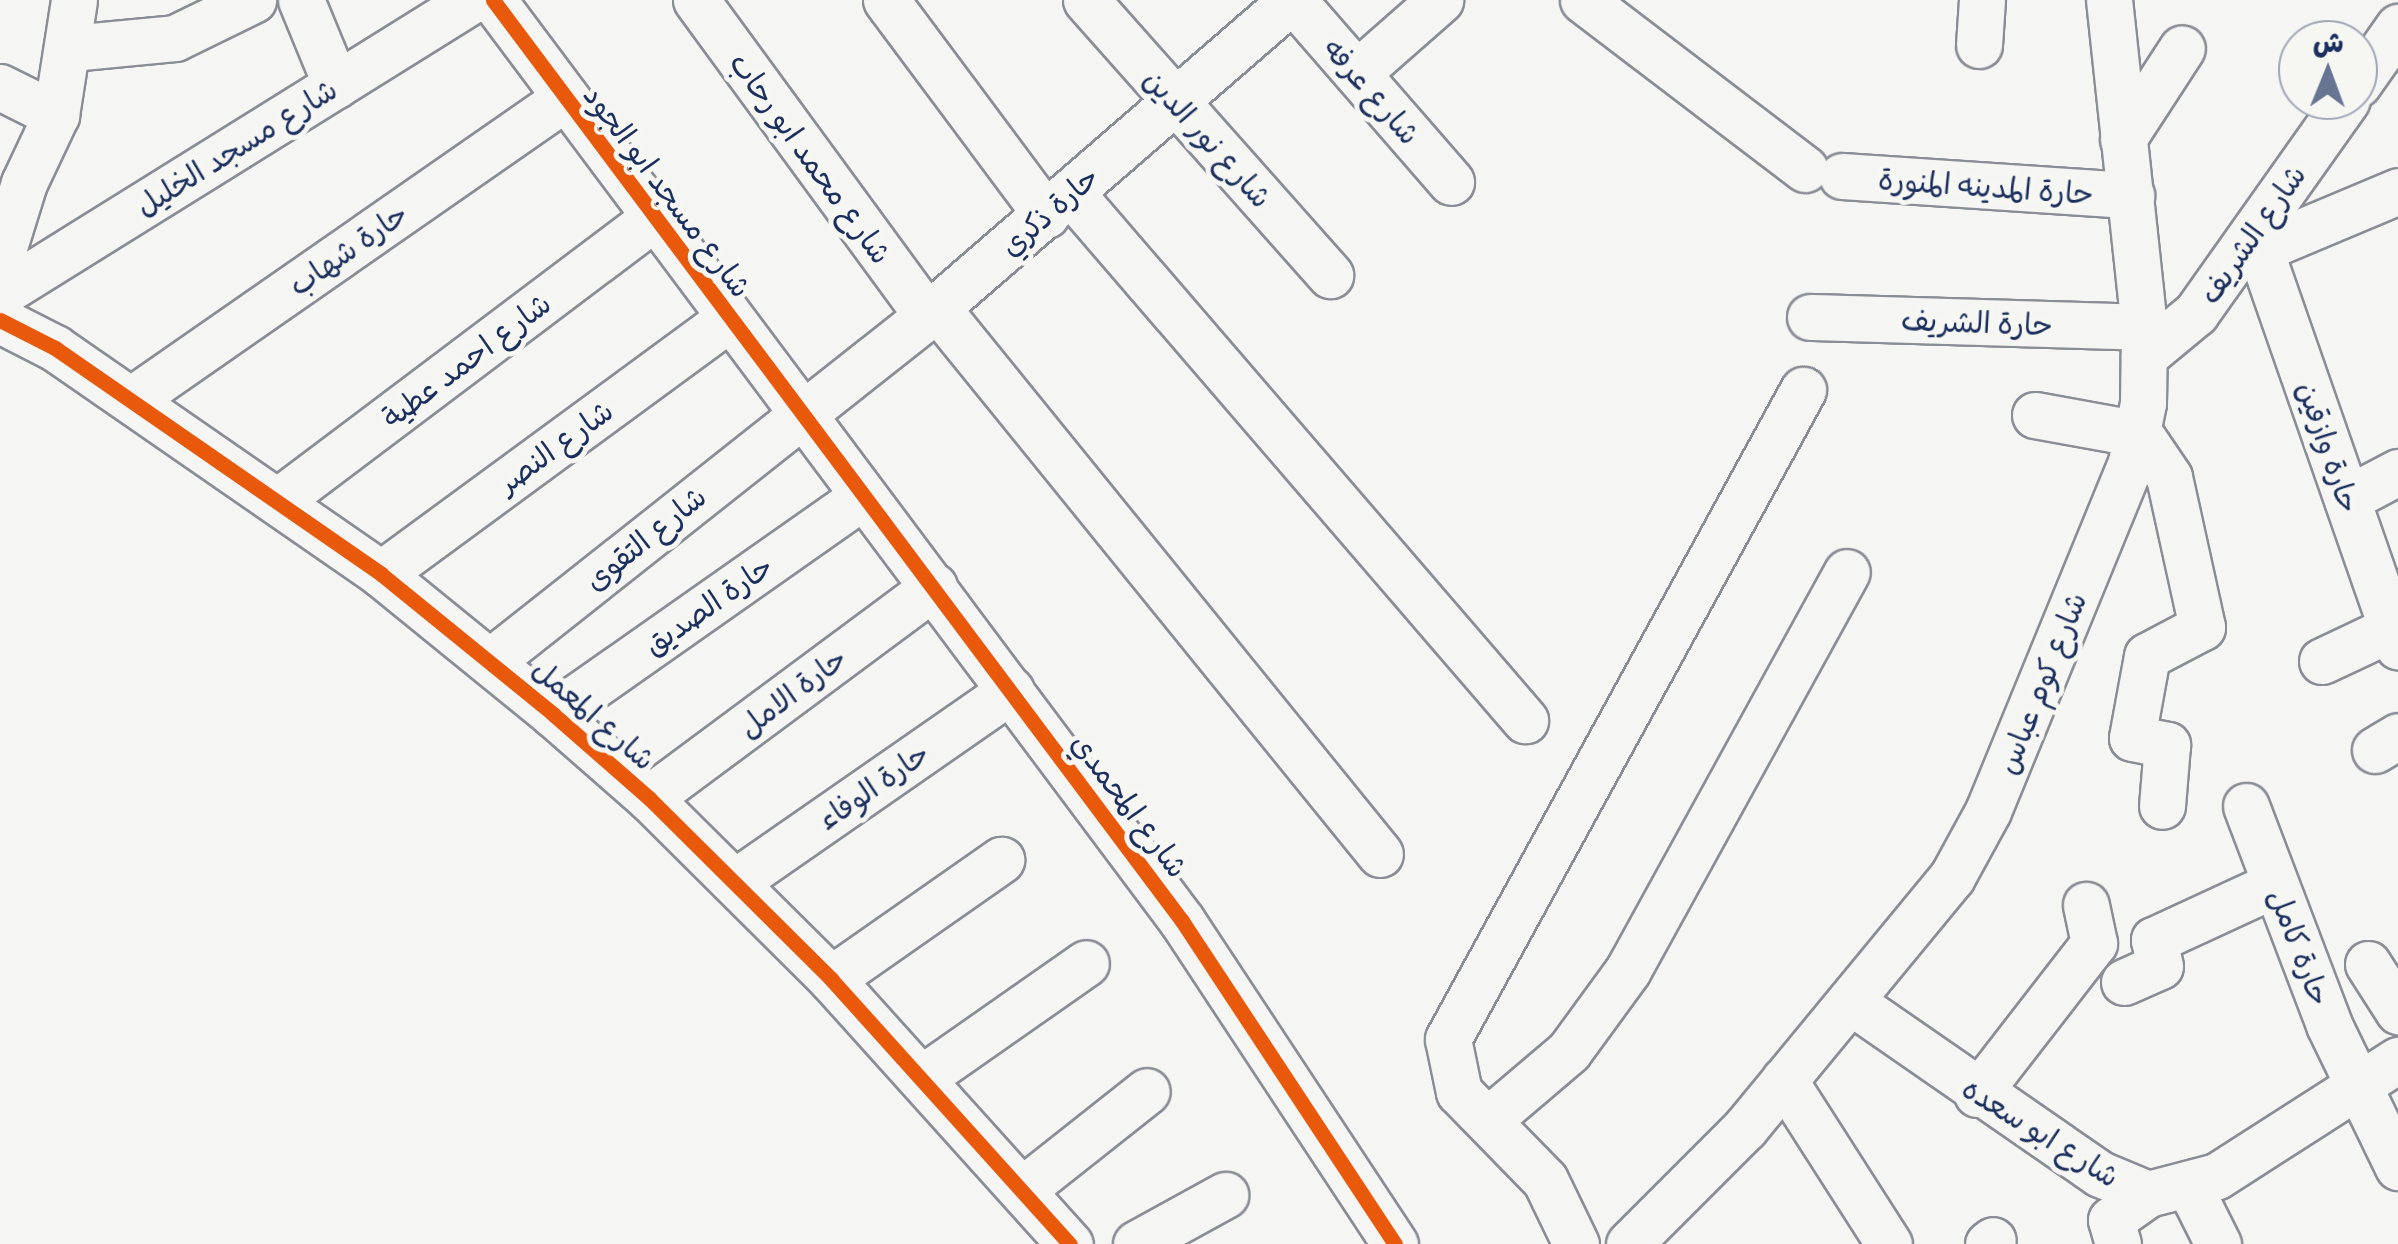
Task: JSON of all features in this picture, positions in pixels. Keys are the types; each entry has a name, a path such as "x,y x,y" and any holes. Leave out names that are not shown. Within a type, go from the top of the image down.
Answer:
{"street":[{"path":"0,260 24,184 56,115 71,48 74,0"},
{"path":"71,48 175,38 253,0"},
{"path":"301,0 336,85"},
{"name":"شارع مسجد الخليل","path":"0,294 472,0"},
{"name":"شارع مسجد ابو الجود","path":"493,0 800,414"},
{"name":"شارع محمد ابو رحاب","path":"696,0 932,312 1380,854"},
{"path":"886,0 1058,204 1525,720"},
{"name":"شارع نور الدين","path":"1086,0 1330,275"},
{"name":"حارة ذكري","path":"800,414 932,312 1292,0"},
{"name":"شارع عرفه","path":"1292,0 1452,182"},
{"path":"1357,73 1440,0"},
{"name":"حارة المدينه المنورة","path":"1583,0 1824,173 2131,195"},
{"path":"1979,45 1982,0"},
{"name":"شارع كوم عباس","path":"1629,1244 1698,1181 1850,1001 1971,844 2140,434 2144,342 2108,0"},
{"path":"2378,56 2398,27"},
{"path":"2123,138 2182,48"},
{"path":"0,86 56,115"},
{"name":"حارة شهاب","path":"131,400 565,98"},
{"name":"شارع الشريف","path":"2144,342 2185,326 2248,253 2334,120"},
{"path":"2248,253 2397,193"},
{"name":"شارع احمد عطية","path":"278,501 654,218"},
{"name":"حارة وازقين","path":"2248,253 2368,519 2395,637"},
{"name":"حارة الشريف","path":"1810,317 2144,342"},
{"name":"شارع النصر","path":"382,574 728,318"},
{"name":"شارع المعمل","path":"0,320 54,348 382,574 553,714 649,798 831,980 1070,1244"},
{"path":"1576,1244 1545,1180 1459,1092 1448,1039 1803,390"},
{"name":"شارع المحمدي","path":"800,414 934,586 1182,922 1394,1244"},
{"name":"شارع التقوى","path":"491,662 800,414"},
{"path":"2034,415 2140,434 2170,477 2202,624 2147,656 2132,738 2167,745 2162,806"},
{"path":"2368,519 2398,472"},
{"name":"حارة الصديق","path":"553,714 864,496"},
{"path":"1488,1120 1569,1051 1628,970 1847,572"},
{"name":"حارة الامل","path":"649,798 934,586"},
{"path":"2322,661 2395,637"},
{"name":"حارة الوفاء","path":"735,882 1011,690"},
{"name":"حارة كامل","path":"2246,806 2357,1087 2398,1167"},
{"path":"831,980 1001,860"},
{"path":"2124,982 2160,966 2154,940 2275,884"},
{"path":"1977,1094 2097,938 2086,905"},
{"path":"922,1078 1086,963"},
{"path":"2368,964 2398,1010"},
{"name":"شارع ابو سعده","path":"1850,1001 1977,1094 2100,1174 2169,1191"},
{"path":"2118,1244 2111,1220 2252,1157 2398,1060"},
{"path":"1784,1080 1889,1244"},
{"path":"1022,1190 1147,1091"},
{"path":"2169,1191 2218,1244"},
{"path":"1136,1244 1225,1195"}],"cycle path":[{"path":"493,0 1182,921 1395,1244"},
{"path":"0,320 55,348 381,574 553,714 649,798 831,979 1070,1244"}]}
